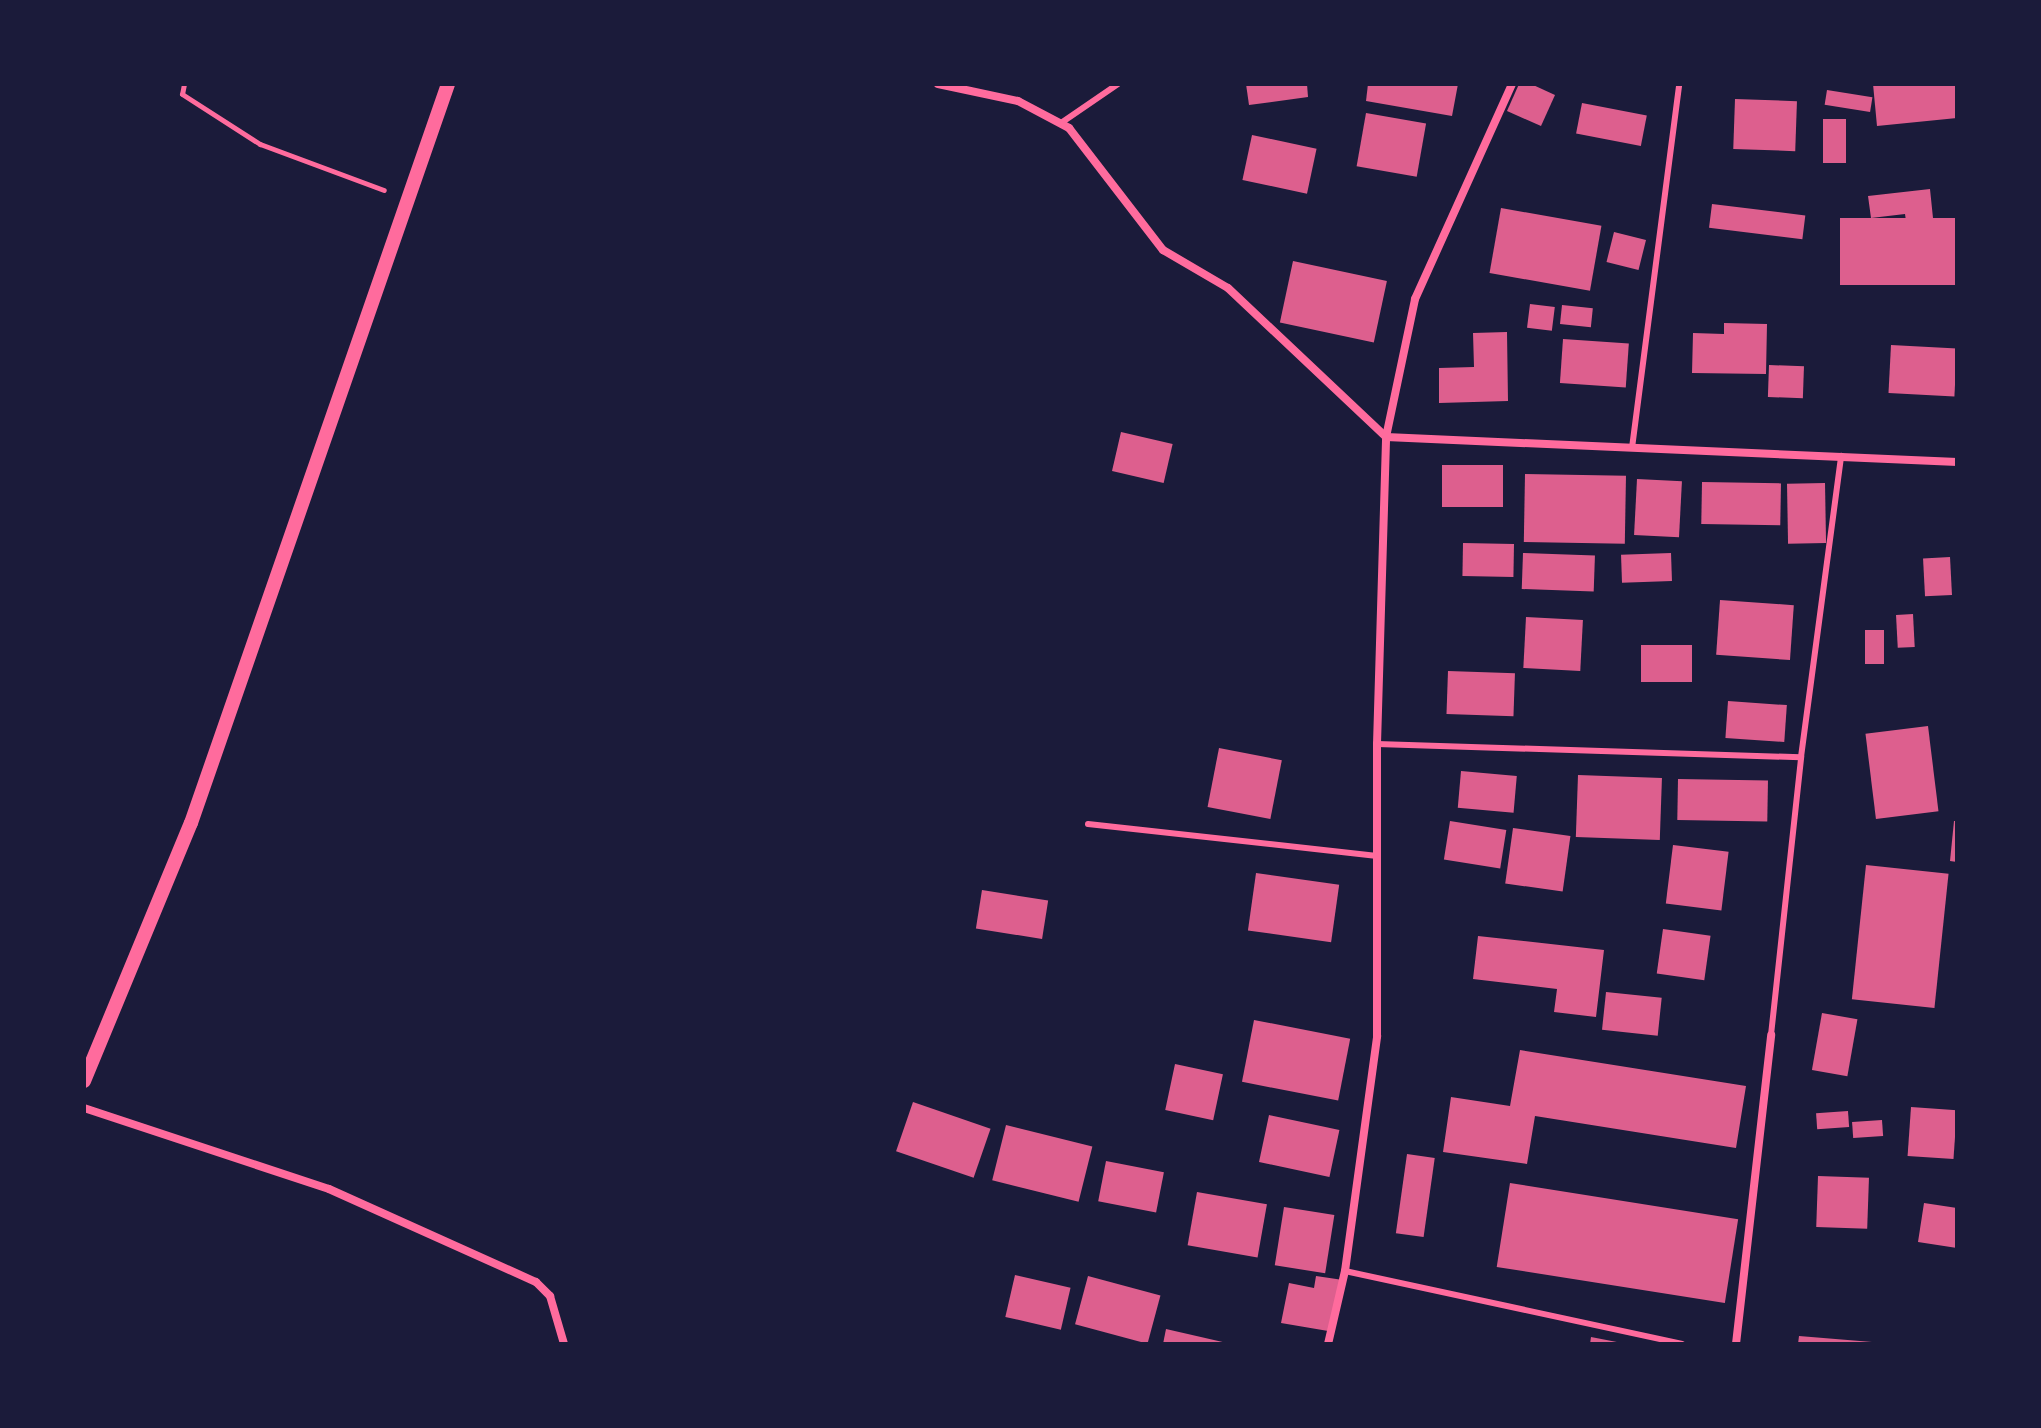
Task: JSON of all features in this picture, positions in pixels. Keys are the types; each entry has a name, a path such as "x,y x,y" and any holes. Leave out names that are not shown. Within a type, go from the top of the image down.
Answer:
{"street":[{"path":"84,1081 191,823 448,84"},
{"path":"938,84 1018,101 1069,128 1163,250 1228,288 1386,437 1957,462"},
{"path":"1328,1344 1345,1271 1377,1036 1377,744 1386,437 1415,299 1512,84"},
{"path":"1736,1344 1771,1035"},
{"path":"84,1108 329,1189 536,1282 550,1296 564,1344"}],"lane":[{"path":"1061,123 1118,84"},
{"path":"1632,448 1679,84"},
{"path":"1771,1035 1801,757 1841,456"},
{"path":"1377,744 1801,757"},
{"path":"1088,824 1377,856"},
{"path":"1345,1271 1682,1344"}],"path":[{"path":"184,84 182,94 260,144 408,199"}],"building":[{"path":"1246,84 1307,84 1308,97 1249,105"},
{"path":"1368,84 1458,84 1452,116 1366,101"},
{"path":"1519,84 1531,84 1555,95 1541,126 1507,111"},
{"path":"1873,84 1957,84 1957,118 1877,126"},
{"path":"1827,90 1872,97 1870,112 1825,105"},
{"path":"1735,99 1797,101 1795,151 1733,149"},
{"path":"1582,103 1647,116 1641,146 1576,133"},
{"path":"1366,113 1426,124 1417,177 1357,166"},
{"path":"1823,119 1846,119 1846,163 1823,163"},
{"path":"1252,135 1317,149 1307,194 1242,180"},
{"path":"1930,189 1933,218 1906,221 1905,214 1871,218 1868,196"},
{"path":"1712,204 1805,215 1802,239 1709,228"},
{"path":"1501,208 1601,226 1590,291 1490,273"},
{"path":"1840,218 1957,218 1957,285 1840,285"},
{"path":"1614,232 1646,240 1639,270 1607,262"},
{"path":"1293,261 1387,281 1374,343 1280,323"},
{"path":"1530,304 1555,307 1552,331 1527,328"},
{"path":"1562,305 1593,308 1591,327 1560,324"},
{"path":"1724,323 1767,324 1766,374 1692,373 1693,333 1724,334"},
{"path":"1507,332 1508,401 1439,403 1439,368 1474,367 1473,333"},
{"path":"1563,339 1629,344 1626,387 1560,383"},
{"path":"1891,345 1957,348 1954,396 1888,393"},
{"path":"1769,365 1804,366 1803,398 1768,397"},
{"path":"1121,432 1173,444 1164,483 1112,471"},
{"path":"1442,465 1503,465 1503,507 1442,507"},
{"path":"1525,474 1626,476 1625,544 1524,542"},
{"path":"1637,479 1682,481 1679,537 1634,535"},
{"path":"1702,482 1781,483 1780,525 1701,524"},
{"path":"1825,483 1826,543 1788,544 1787,484"},
{"path":"1463,543 1514,544 1513,577 1462,576"},
{"path":"1523,553 1595,556 1594,591 1522,589"},
{"path":"1671,553 1672,581 1622,583 1621,555"},
{"path":"1950,557 1952,595 1925,596 1923,558"},
{"path":"1720,600 1794,605 1790,660 1716,655"},
{"path":"1913,614 1915,647 1898,648 1896,615"},
{"path":"1526,617 1583,620 1580,671 1523,668"},
{"path":"1865,630 1884,630 1884,664 1865,664"},
{"path":"1641,645 1692,645 1692,682 1641,682"},
{"path":"1448,671 1515,673 1513,716 1446,714"},
{"path":"1728,701 1787,705 1784,742 1725,738"},
{"path":"1928,726 1938,811 1876,819 1865,734"},
{"path":"1219,748 1282,760 1270,819 1208,807"},
{"path":"1461,771 1517,776 1514,813 1458,808"},
{"path":"1578,775 1662,778 1660,840 1576,837"},
{"path":"1678,779 1768,781 1767,822 1677,820"},
{"path":"1450,821 1506,830 1500,868 1444,860"},
{"path":"1954,821 1957,821 1957,862 1950,861"},
{"path":"1513,828 1570,836 1563,892 1505,883"},
{"path":"1673,845 1729,852 1721,910 1666,904"},
{"path":"1866,865 1949,874 1934,1008 1852,999"},
{"path":"1256,873 1339,885 1331,942 1248,930"},
{"path":"982,890 1048,900 1042,939 976,929"},
{"path":"1663,929 1711,936 1704,980 1657,974"},
{"path":"1478,936 1604,950 1596,1017 1554,1012 1557,989 1473,979"},
{"path":"1606,992 1662,998 1658,1036 1602,1030"},
{"path":"1822,1013 1857,1019 1847,1076 1812,1070"},
{"path":"1254,1020 1350,1039 1338,1101 1242,1082"},
{"path":"1520,1050 1746,1086 1736,1148 1535,1116 1527,1164 1443,1152 1451,1097 1510,1106"},
{"path":"1175,1064 1223,1074 1213,1120 1165,1110"},
{"path":"913,1102 991,1129 974,1178 896,1151"},
{"path":"1911,1107 1957,1110 1953,1159 1908,1156"},
{"path":"1848,1111 1849,1127 1817,1129 1816,1113"},
{"path":"1269,1115 1339,1130 1329,1177 1259,1162"},
{"path":"1882,1120 1883,1136 1853,1138 1852,1122"},
{"path":"1006,1125 1092,1147 1079,1202 992,1180"},
{"path":"1407,1154 1435,1158 1424,1237 1396,1233"},
{"path":"1106,1161 1164,1172 1156,1213 1098,1201"},
{"path":"1818,1176 1869,1178 1867,1229 1816,1227"},
{"path":"1510,1183 1738,1219 1725,1303 1497,1267"},
{"path":"1197,1192 1267,1204 1258,1258 1188,1245"},
{"path":"1924,1203 1957,1208 1957,1248 1918,1242"},
{"path":"1284,1207 1334,1215 1325,1273 1275,1265"},
{"path":"1015,1275 1071,1288 1061,1330 1005,1317"},
{"path":"1088,1276 1160,1295 1148,1344 1075,1324"},
{"path":"1316,1276 1343,1280 1334,1332 1281,1323 1289,1283 1314,1288"},
{"path":"1166,1329 1227,1343 1227,1344 1163,1344"},
{"path":"1799,1336 1872,1342 1872,1344 1798,1344"},
{"path":"1591,1337 1622,1343 1622,1344 1590,1344"}]}
